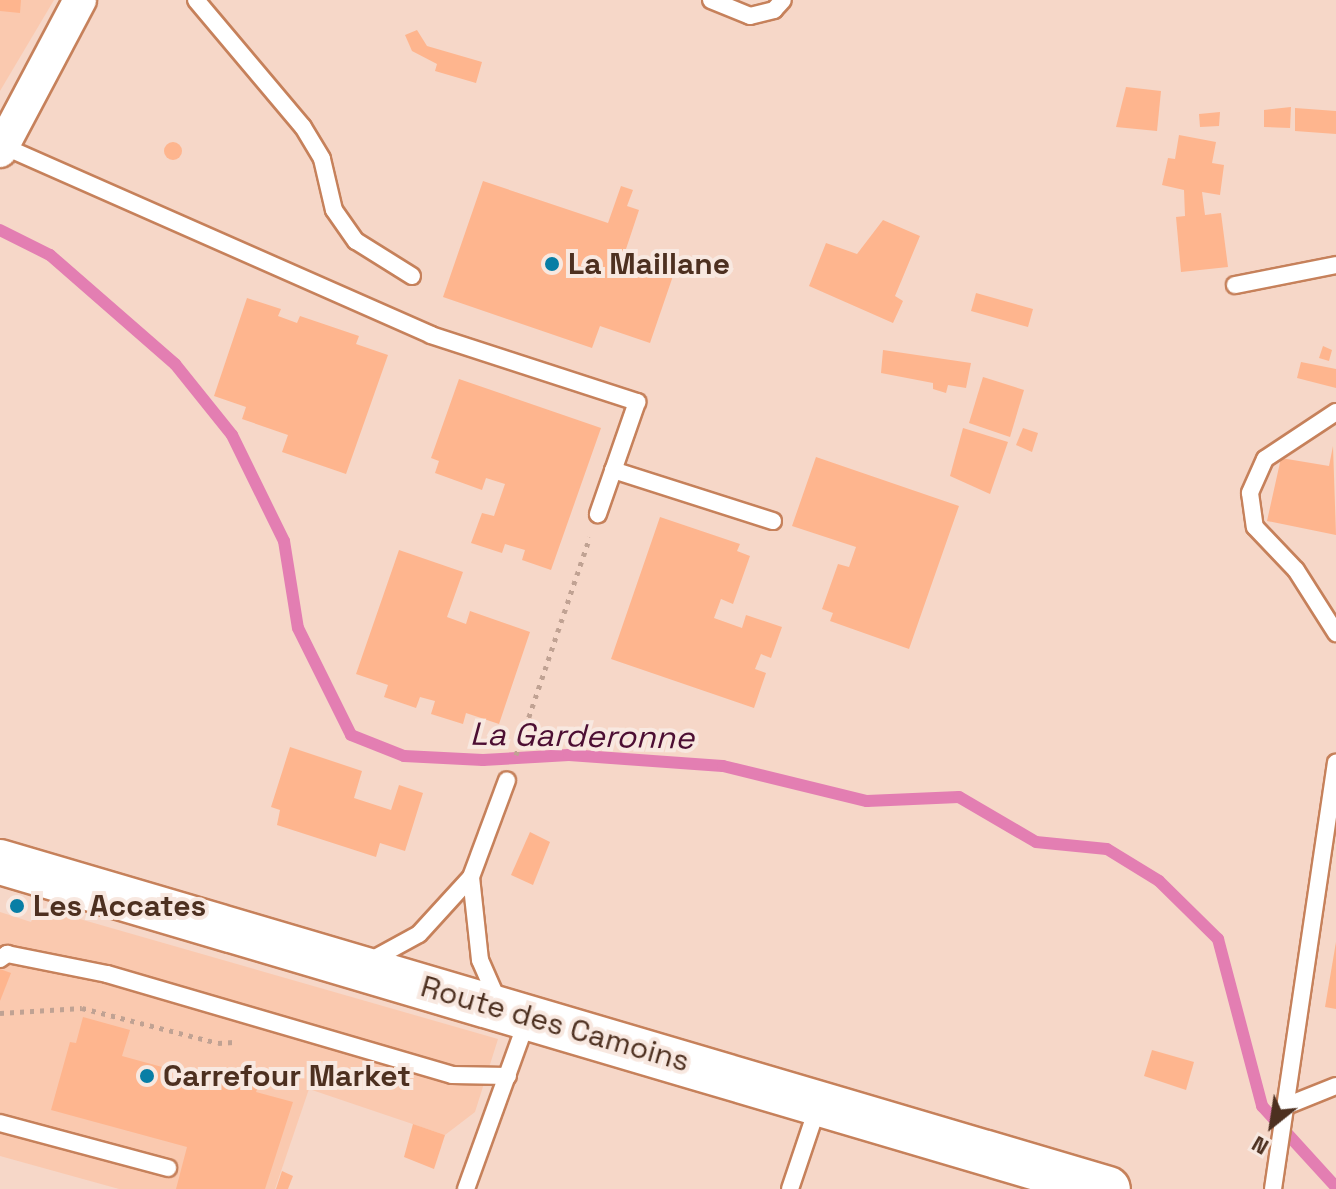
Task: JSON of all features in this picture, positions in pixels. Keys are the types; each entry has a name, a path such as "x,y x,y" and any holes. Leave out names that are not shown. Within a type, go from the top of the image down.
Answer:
{"main road":[{"name":"Route des Camoins","path":"0,862 515,1014 820,1100 1108,1189"}],"street":[{"path":"2,149 80,0"}],"lane":[{"path":"196,0 303,127 322,159 334,210 356,241 412,276"},
{"path":"711,0 750,16 774,10 783,0"},
{"path":"2,149 431,335 637,402 598,514"},
{"path":"1235,285 1336,265"},
{"path":"1336,412 1265,459 1250,493 1255,527 1296,570 1336,633"},
{"path":"613,470 773,521"},
{"path":"1273,1189 1331,838 1336,763"},
{"path":"360,966 419,934 471,877 507,780"},
{"path":"466,1189 508,1076 515,1014 480,960 471,877"},
{"path":"0,959 7,954 107,974 452,1075 508,1076"},
{"path":"1286,1106 1336,1086"},
{"path":"790,1189 820,1100"},
{"path":"0,1123 168,1168"}],"path":[{"path":"520,741 598,514"},
{"path":"0,1013 82,1008 218,1043 241,1042"}],"shaded area":[{"path":"0,0 54,0 0,91"},
{"path":"38,907 498,1039 475,1112 445,1135 309,1089 275,1189 119,1189 0,1156 0,912 31,922"}],"building":[{"path":"0,0 21,0 20,13 0,11"},
{"path":"417,30 427,46 482,62 476,83 435,71 437,64 412,51 405,35"},
{"path":"1126,87 1161,91 1157,131 1116,127"},
{"path":"1291,107 1290,128 1264,127 1264,110"},
{"path":"1295,108 1336,111 1336,134 1295,131"},
{"path":"1220,112 1219,126 1200,127 1199,114"},
{"path":"1179,135 1216,142 1212,163 1224,165 1220,195 1202,192 1205,215 1221,213 1228,267 1181,272 1176,217 1185,216 1184,190 1162,185 1168,158 1175,159"},
{"path":"169,142 177,142 182,151 180,158 169,160 164,155 164,147"},
{"name":"La Maillane","path":"483,181 608,223 621,186 633,190 627,206 639,210 624,255 674,273 650,343 600,326 592,348 443,297"},
{"path":"883,220 920,236 895,296 903,301 893,323 809,286 826,243 857,254"},
{"path":"976,293 1033,309 1028,327 971,311"},
{"path":"247,298 281,309 278,316 297,323 300,316 359,336 356,344 388,355 346,474 282,452 288,435 242,419 246,407 214,396"},
{"path":"1323,346 1332,350 1329,361 1319,358"},
{"path":"883,350 971,363 966,388 948,385 946,393 933,389 933,383 881,373"},
{"path":"1301,362 1336,369 1336,388 1297,378"},
{"path":"983,377 1024,390 1010,437 969,423"},
{"path":"459,379 601,428 551,570 522,560 525,550 505,544 502,553 471,543 482,513 494,516 505,484 486,478 482,490 435,473 439,461 431,458"},
{"path":"963,428 1008,442 990,494 950,476"},
{"path":"1023,428 1038,433 1032,452 1016,445"},
{"path":"1333,446 1336,535 1267,521 1281,458 1329,466"},
{"path":"816,457 959,506 909,649 830,621 833,613 822,609 838,564 849,567 856,547 792,526"},
{"path":"660,517 740,544 737,551 750,556 733,604 721,599 714,618 742,628 746,615 782,627 771,658 761,654 755,669 766,673 754,708 611,659"},
{"path":"399,550 463,572 447,617 466,624 470,611 530,632 499,724 466,713 463,724 431,714 435,701 420,697 416,708 384,697 388,685 356,674"},
{"path":"290,747 362,771 354,798 391,810 399,785 423,793 405,851 380,843 376,857 277,825 280,810 271,807"},
{"path":"530,832 550,842 533,885 511,875"},
{"path":"1336,942 1336,1009 1325,1007"},
{"path":"0,969 11,973 0,1001"},
{"path":"83,1017 130,1030 122,1056 235,1087 238,1077 259,1084 256,1092 293,1102 265,1189 176,1189 187,1147 51,1110 70,1042 76,1043"},
{"path":"1152,1050 1194,1062 1186,1090 1144,1076"},
{"path":"413,1124 445,1135 434,1169 404,1157"},
{"path":"282,1171 293,1176 288,1189 276,1189"}],"waterway":[{"name":"La Garderonne","path":"0,230 50,255 175,364 232,435 284,541 298,628 351,735 404,756 483,760 569,755 723,766 867,801 959,797 1036,842 1107,849 1159,881 1218,939 1262,1106 1336,1187"}],"place":[{"name":"La Maillane","path":"552,264"},
{"name":"Les Accates","path":"17,906"},
{"name":"Carrefour Market","path":"147,1076"}]}
